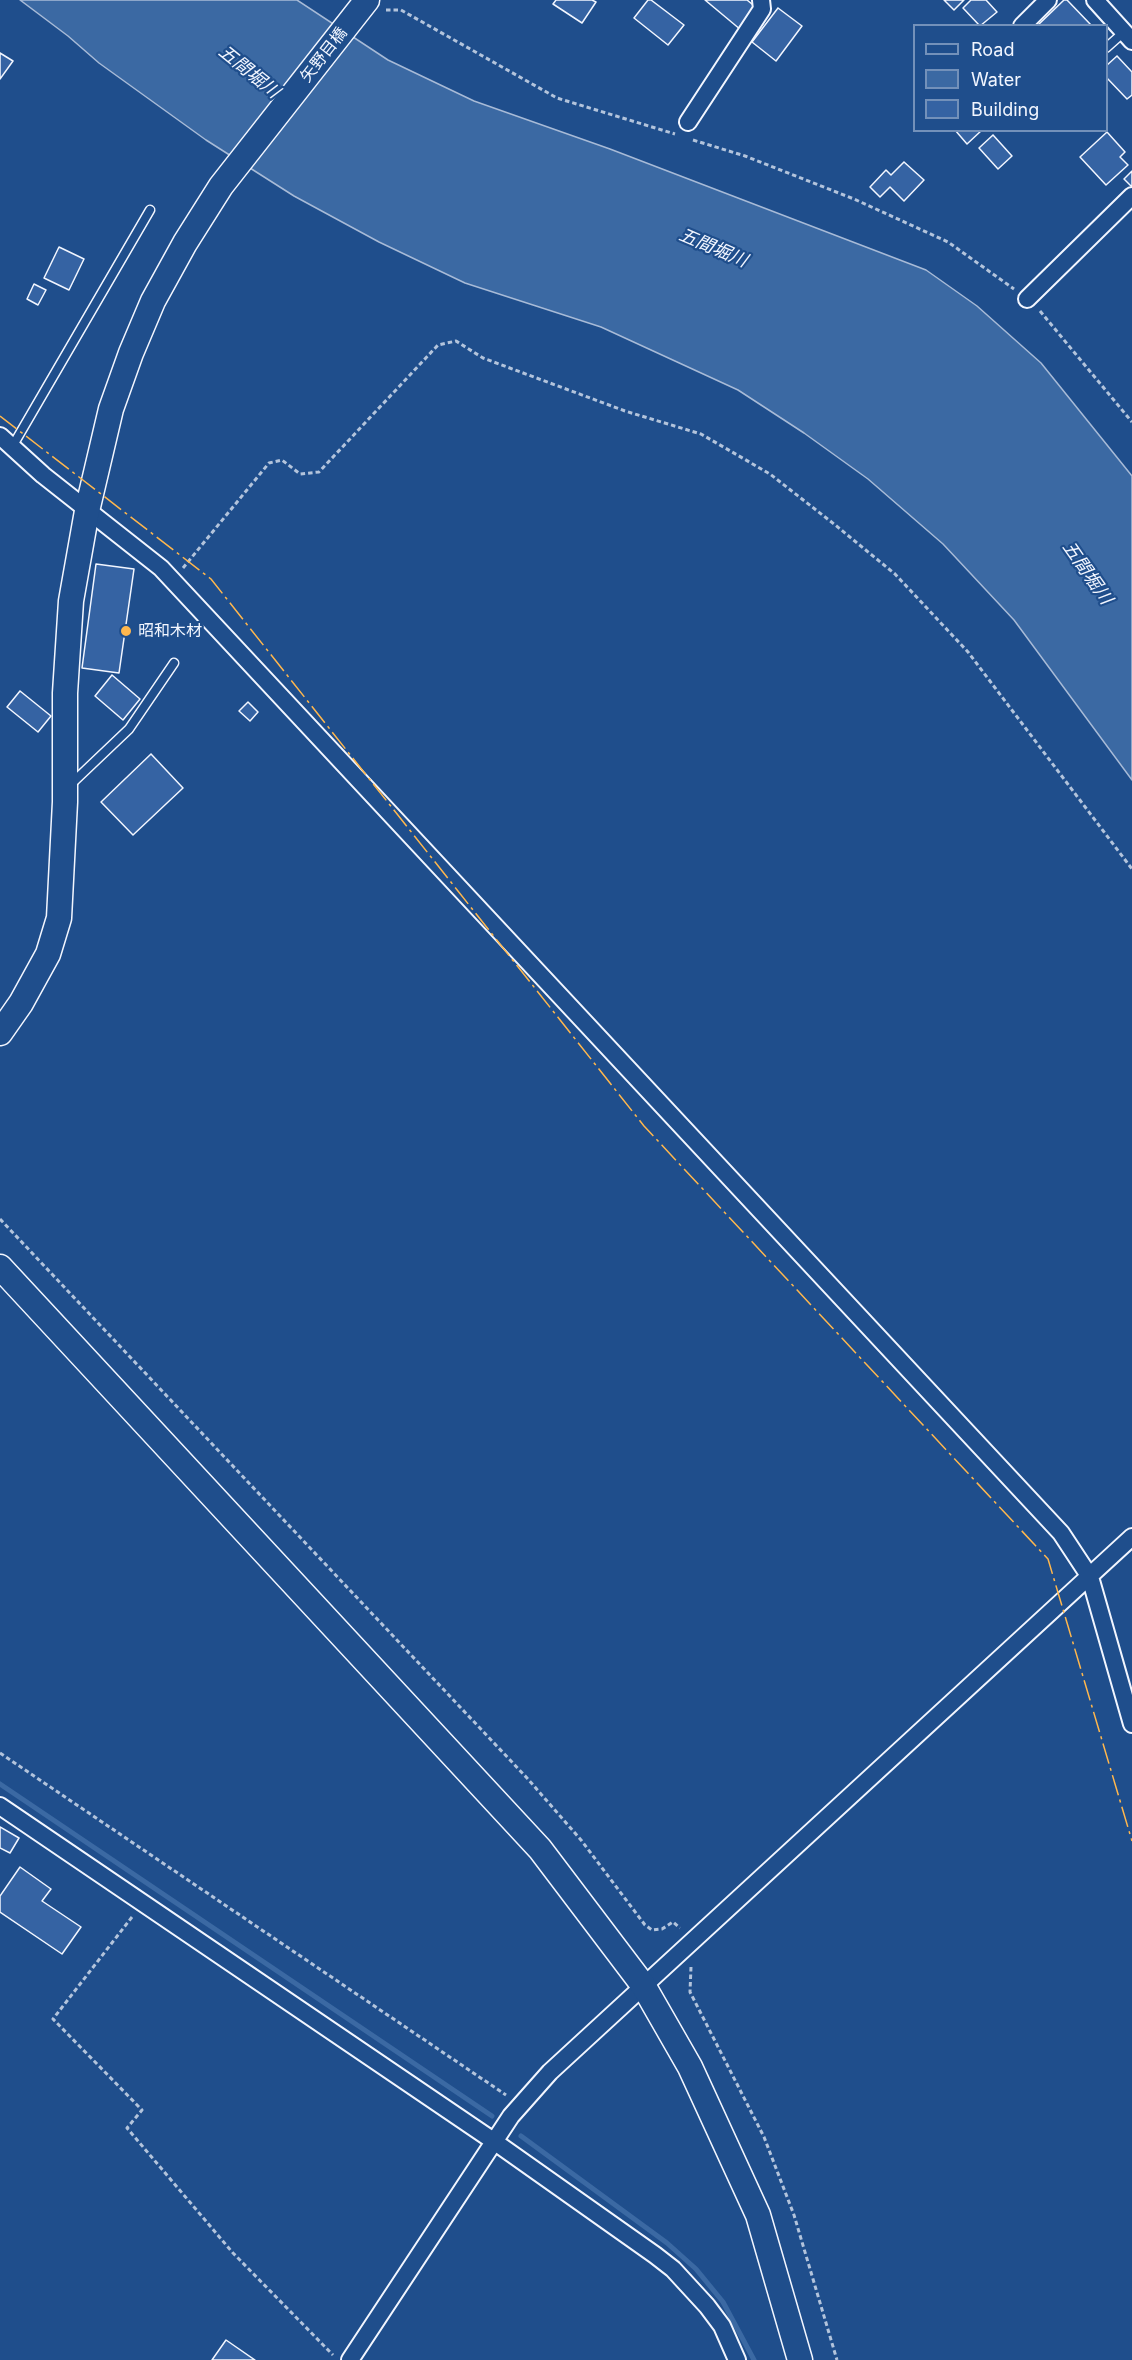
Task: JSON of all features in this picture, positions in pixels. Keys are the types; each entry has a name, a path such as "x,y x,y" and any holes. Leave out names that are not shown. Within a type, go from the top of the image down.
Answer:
{"street":[{"path":"686,132 762,9 761,0"},
{"path":"1024,24 1048,0"},
{"path":"1095,0 1128,36"},
{"name":"矢野目橋","path":"0,1033 21,1003 48,954 59,918 65,790 65,693 71,601 87,511 111,409 131,353 158,291 221,186 363,5"},
{"path":"1027,299 1132,196"},
{"path":"6,441 87,511 161,568 1061,1533 1090,1576 1132,1724"},
{"path":"0,1267 540,1849 643,1985 690,2067 758,2215 800,2360"},
{"path":"350,2360 520,2105 550,2072 1132,1538"},
{"path":"0,1806 495,2142 673,2269 722,2326 737,2360"}],"lane":[{"path":"1108,47 1128,36"},
{"path":"6,441 150,210"},
{"path":"65,790 129,729 174,663"}],"path":[{"path":"363,5 401,10 556,98 686,132 854,199 948,242 1034,304 1132,422"},
{"path":"173,581 269,463 282,460 300,474 319,472 438,345 456,341 494,362 625,411 701,434 770,474 895,574 968,652 1132,869"},
{"path":"0,1219 527,1778 581,1840 645,1925 652,1930 662,1929 673,1922 693,1939 702,1951 691,1968 690,1992 764,2137 794,2216 837,2360"},
{"path":"0,1753 520,2105"},
{"path":"144,1902 52,2019 142,2110 127,2128 233,2253 338,2360"}],"water":[{"name":"五間堀川","path":"20,0 297,0 388,60 474,101 610,149 926,270 977,306 1041,363 1132,476 1132,780 1014,620 943,544 868,479 804,433 738,390 601,327 465,283 379,242 294,196 206,140 99,63"}],"building":[{"path":"556,0 596,2 582,23 553,4"},
{"path":"648,0 684,25 668,45 634,18"},
{"path":"705,0 747,0 758,9 741,30"},
{"path":"944,0 964,0 954,10"},
{"path":"971,0 986,0 997,12 982,24 978,24 963,8"},
{"path":"1064,0 1067,0 1090,24 1039,24"},
{"path":"778,8 802,26 776,61 752,42"},
{"path":"0,53 13,61 0,79"},
{"path":"1117,56 1132,72 1132,95 1127,99 1108,79 1108,64"},
{"path":"957,132 980,132 967,144"},
{"path":"1107,132 1125,152 1120,157 1128,165 1106,185 1080,157"},
{"path":"993,135 1012,156 998,169 979,148"},
{"path":"904,162 924,180 904,201 890,187 880,197 870,187 886,170 891,175"},
{"path":"1132,171 1132,187 1124,179"},
{"path":"59,247 84,259 69,290 44,278"},
{"path":"34,284 46,290 38,305 27,299"},
{"path":"96,564 134,569 119,673 82,668"},
{"path":"112,675 140,699 123,720 95,696"},
{"path":"20,691 51,716 38,732 7,707"},
{"path":"248,702 258,712 250,721 239,711"},
{"path":"151,754 183,788 133,835 101,802"},
{"path":"0,1827 19,1838 10,1853 0,1848"},
{"path":"20,1867 51,1889 42,1901 81,1927 62,1954 0,1912 0,1896"},
{"path":"226,2340 255,2360 212,2360"}],"waterway":[{"path":"0,1784 492,2116"},
{"path":"521,2136 667,2243 696,2269 723,2302 754,2360"}],"power":[{"path":"0,416 211,579 644,1126 1048,1559 1132,1841"}],"place":[{"name":"昭和木材","path":"126,631"}]}
